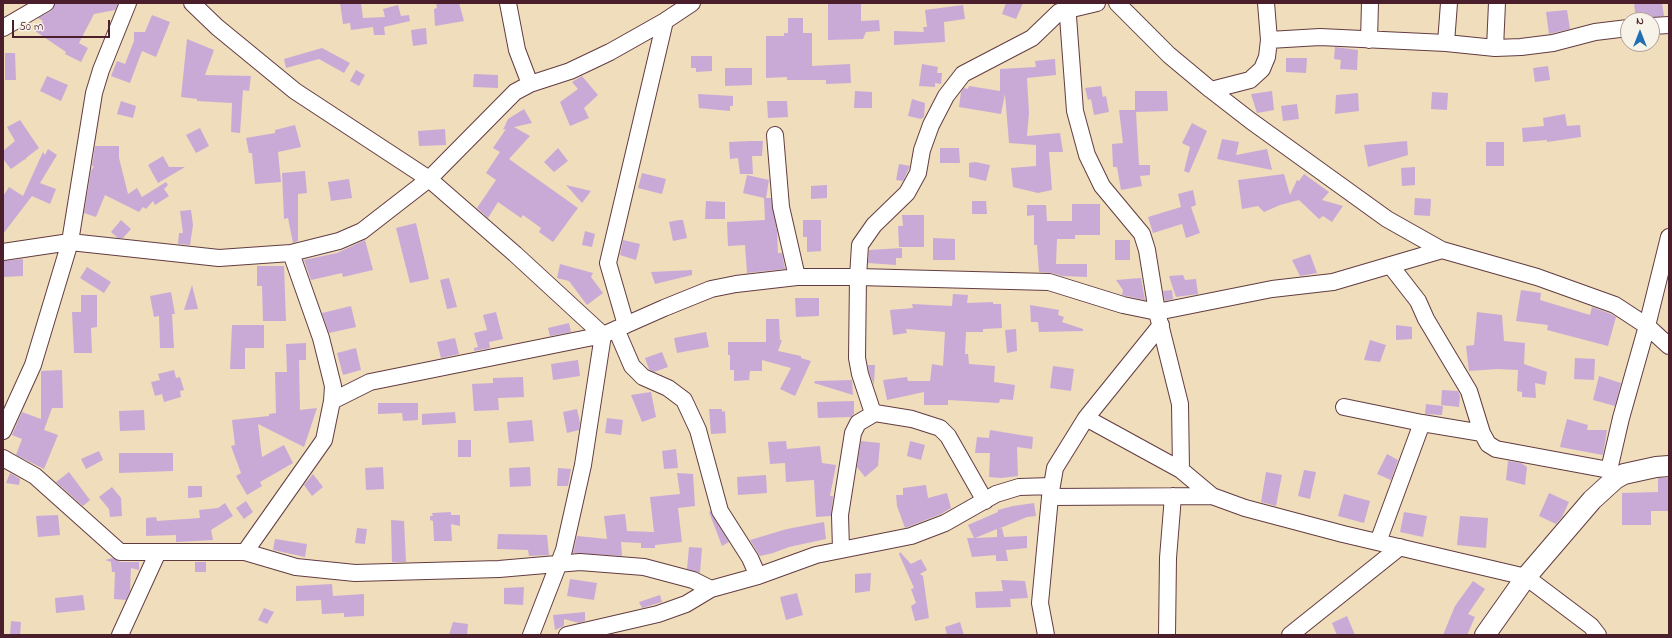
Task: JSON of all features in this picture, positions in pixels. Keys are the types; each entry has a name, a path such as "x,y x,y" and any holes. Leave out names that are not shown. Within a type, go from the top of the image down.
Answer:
{"street":[{"path":"3,28 46,3"},
{"path":"3,431 33,365 70,242 94,93 101,70 128,3"},
{"path":"192,3 217,27 295,91 429,179 515,254 615,330 632,366 643,377 668,388 684,400 698,430 720,511 750,558 758,576"},
{"path":"508,3 517,50 530,84"},
{"path":"875,413 866,396 857,358 857,268 860,245 874,225 907,193 918,173 922,150 931,125 946,96 963,74 1032,38 1061,7 1097,3"},
{"path":"1117,3 1169,55 1211,90 1251,121 1387,219 1442,250 1537,277 1614,305 1647,326 1669,346"},
{"path":"1211,90 1250,80 1262,70 1267,57 1269,40 1266,3"},
{"path":"1369,40 1370,3"},
{"path":"1446,43 1449,3"},
{"path":"1495,48 1497,3"},
{"path":"3,252 70,242 219,258 291,253 339,241 362,231 429,179 515,92 530,84 570,71 597,59 665,21 685,6"},
{"path":"1061,7 1075,111 1087,155 1102,186 1142,234 1147,250 1159,318 1180,404 1181,470"},
{"path":"531,635 564,550 615,330 608,263 665,21"},
{"path":"1269,40 1320,37 1446,43 1495,48 1521,47 1553,43 1595,32 1620,29"},
{"path":"776,135 781,207 797,277"},
{"path":"1485,635 1526,577 1612,475 1621,418 1647,326 1669,237"},
{"path":"332,401 370,382 615,330 711,289 736,284 797,277 858,277 1049,282 1159,318 1272,289 1334,282 1442,250"},
{"path":"245,552 324,440 332,401 333,386 321,338 291,253"},
{"path":"1390,265 1418,301 1426,319 1468,391 1482,433 1488,444 1496,449 1612,475 1669,466"},
{"path":"1046,635 1040,602 1051,492 1055,468 1086,418 1159,318"},
{"path":"1344,407 1422,423 1482,433"},
{"path":"841,549 840,515 852,433 858,424 875,413 912,419 940,428 948,436 985,501"},
{"path":"1086,418 1181,470 1212,496"},
{"path":"1378,542 1422,423"},
{"path":"3,458 35,476 115,549 127,552 245,552 296,567 355,573 498,570 580,562 644,567 693,580 711,589"},
{"path":"567,635 658,614 686,604 711,589 758,576 816,555 912,536 945,523 996,494 1019,487 1051,492 1212,496 1245,508 1343,534 1526,577 1591,626 1598,635"},
{"path":"1167,635 1168,558 1173,496"},
{"path":"1290,635 1400,547"},
{"path":"120,635 158,552"}],"building":[{"path":"55,3 118,3 115,10 94,14 79,43 88,48 81,62 65,54 66,52 35,31 43,21 38,18 51,11"},
{"path":"340,3 361,3 363,18 385,17 383,9 398,5 401,16 409,15 410,21 384,27 385,35 374,35 373,27 351,30 350,23 343,24"},
{"path":"436,3 459,3 464,21 435,26 434,9 437,8"},
{"path":"828,3 861,3 861,21 879,20 880,31 866,32 863,39 828,40"},
{"path":"1006,3 1023,3 1016,19 1002,14"},
{"path":"1634,3 1662,3 1664,16 1660,17 1660,12 1635,12"},
{"path":"963,5 965,19 944,22 945,42 894,45 894,31 924,32 923,27 927,27 925,10"},
{"path":"1567,10 1570,29 1549,34 1546,12"},
{"path":"152,15 170,22 156,57 142,51 130,83 111,76 117,61 125,64 134,41 134,32 145,32"},
{"path":"788,18 803,18 803,33 812,33 812,66 850,64 851,83 826,84 826,80 787,80 787,77 766,78 766,36 784,36 784,33 788,33"},
{"path":"426,28 427,44 413,46 411,30"},
{"path":"187,39 214,50 205,75 251,76 249,91 243,90 240,133 231,132 232,103 197,101 197,99 181,97"},
{"path":"1335,47 1358,50 1357,70 1340,69 1341,60 1334,59"},
{"path":"322,48 350,63 344,73 319,59 286,68 284,59"},
{"path":"5,53 15,53 16,80 5,80"},
{"path":"691,56 712,56 712,71 696,72 696,68 691,68"},
{"path":"1286,58 1307,58 1306,73 1286,72"},
{"path":"1055,59 1056,75 1027,78 1029,113 1027,136 1060,133 1063,152 1049,152 1052,190 1038,193 1013,187 1011,168 1036,166 1036,145 1009,143 1005,94 1001,114 959,107 961,92 964,88 968,89 969,86 1000,91 1000,69 1036,67 1035,61"},
{"path":"922,64 938,67 937,73 942,73 941,84 935,83 935,87 919,86"},
{"path":"1548,66 1550,80 1535,82 1533,68"},
{"path":"725,68 752,68 752,85 725,86"},
{"path":"356,70 365,75 359,86 350,81"},
{"path":"474,74 498,75 498,88 473,87"},
{"path":"47,76 68,85 61,101 40,91"},
{"path":"582,76 598,95 584,108 589,118 570,126 560,102 578,89 572,82"},
{"path":"1101,86 1103,97 1106,96 1109,112 1094,115 1091,99 1088,100 1085,88"},
{"path":"855,91 872,92 872,108 854,108"},
{"path":"1135,91 1167,91 1168,111 1136,112 1139,165 1150,165 1150,175 1140,176 1142,186 1121,190 1117,167 1113,167 1112,144 1123,143 1119,110 1135,110"},
{"path":"1272,91 1274,110 1257,113 1251,94"},
{"path":"1432,92 1448,93 1447,110 1431,109"},
{"path":"1358,93 1359,111 1335,114 1336,95"},
{"path":"698,94 733,96 733,106 730,106 730,111 699,108"},
{"path":"912,99 925,103 924,117 921,119 908,116"},
{"path":"121,101 136,106 133,118 117,114"},
{"path":"767,101 787,101 788,117 768,118"},
{"path":"1297,104 1299,119 1283,121 1281,106"},
{"path":"524,109 532,123 514,127 530,136 509,159 578,208 553,242 539,232 541,228 523,215 521,218 498,202 488,218 477,208 496,180 486,173 500,152 493,148 506,129 503,130 508,119"},
{"path":"1565,114 1567,126 1580,125 1581,137 1547,142 1547,140 1523,142 1522,128 1544,126 1543,118"},
{"path":"20,120 39,148 26,158 26,161 25,159 11,169 3,159 3,151 15,141 7,127"},
{"path":"1192,123 1207,131 1189,173 1184,171 1190,147 1182,143"},
{"path":"295,125 301,147 278,152 281,182 255,184 252,153 249,153 246,138 275,133 275,130"},
{"path":"200,128 209,146 196,153 186,135"},
{"path":"445,129 446,145 419,146 418,131"},
{"path":"1222,139 1239,142 1236,155 1267,149 1272,170 1217,159"},
{"path":"763,141 762,156 752,156 753,174 740,174 738,158 730,159 729,142"},
{"path":"1407,141 1408,155 1368,167 1364,145"},
{"path":"1486,142 1504,142 1504,166 1486,166"},
{"path":"95,146 119,146 119,158 128,194 137,188 142,197 166,182 168,185 164,189 169,196 155,205 153,201 146,209 143,207 139,212 105,195 96,217 84,213 91,171 94,166 92,166"},
{"path":"558,148 568,161 554,172 544,162"},
{"path":"940,148 959,148 960,163 940,163"},
{"path":"48,149 57,155 40,183 56,189 50,204 32,196 3,234 3,196 9,187 23,196 43,152 45,155"},
{"path":"163,156 169,167 185,167 158,183 148,165"},
{"path":"975,162 990,165 986,181 969,177 969,163"},
{"path":"899,164 910,166 903,181 896,180"},
{"path":"1415,167 1415,185 1402,186 1401,168"},
{"path":"305,171 307,193 298,194 298,241 293,243 288,218 284,219 282,173"},
{"path":"642,173 666,179 662,194 638,188"},
{"path":"1284,174 1290,195 1297,180 1299,181 1304,174 1329,192 1322,200 1343,206 1332,222 1323,216 1319,219 1299,200 1280,205 1264,212 1258,206 1242,209 1238,180"},
{"path":"747,175 769,180 766,198 771,198 777,231 778,253 782,253 785,269 747,273 745,245 728,246 727,222 765,220 764,198 743,193"},
{"path":"349,179 352,198 331,201 328,182"},
{"path":"566,185 591,191 582,203"},
{"path":"827,185 827,198 811,199 811,186"},
{"path":"1193,190 1196,205 1191,207 1200,233 1186,238 1182,224 1153,233 1148,217 1181,207 1178,194"},
{"path":"1415,198 1431,199 1430,216 1414,215"},
{"path":"706,201 725,202 725,219 705,219"},
{"path":"972,201 986,201 987,214 972,214"},
{"path":"1072,204 1100,204 1100,235 1075,235 1075,239 1057,239 1056,264 1087,264 1087,277 1062,276 1052,273 1039,272 1037,245 1034,245 1034,215 1027,216 1027,205 1046,205 1047,221 1072,221"},
{"path":"191,210 193,225 190,245 178,244 179,233 183,233 180,211"},
{"path":"902,215 924,215 924,247 899,247 898,226 903,226"},
{"path":"121,220 131,229 123,238 118,238 111,232"},
{"path":"683,220 687,238 673,241 669,222"},
{"path":"803,220 821,220 821,251 807,252 807,237 803,237"},
{"path":"416,223 429,279 410,283 396,228"},
{"path":"585,231 595,234 592,247 582,245"},
{"path":"933,238 955,239 955,260 933,260"},
{"path":"365,240 373,270 343,277 342,273 311,280 304,260 337,253"},
{"path":"623,240 640,244 636,260 620,255"},
{"path":"1115,240 1130,240 1130,260 1115,260"},
{"path":"902,248 902,258 896,258 896,265 868,263 869,250"},
{"path":"1310,254 1317,273 1300,276 1292,260"},
{"path":"23,259 23,276 3,277 3,261"},
{"path":"560,264 593,273 591,277 603,293 587,305 569,281 557,278"},
{"path":"257,266 284,266 286,321 263,321 262,286 257,286"},
{"path":"87,267 111,282 104,293 80,278"},
{"path":"692,270 692,275 655,284 651,272"},
{"path":"1183,275 1185,280 1196,279 1198,294 1176,297 1169,276"},
{"path":"449,278 457,307 447,309 440,280"},
{"path":"1141,278 1145,300 1122,295 1123,290 1116,280"},
{"path":"192,285 198,309 184,310"},
{"path":"1172,290 1173,299 1165,301 1163,291"},
{"path":"1521,290 1541,293 1540,300 1590,315 1592,307 1616,317 1608,346 1547,330 1548,325 1516,321"},
{"path":"171,292 175,314 172,314 174,348 160,348 159,316 154,317 150,296"},
{"path":"953,294 968,295 967,303 993,302 993,304 1001,304 1002,328 983,329 983,332 966,332 965,354 968,354 969,364 995,366 994,382 1015,385 1013,400 1000,399 999,403 948,400 948,405 924,405 924,392 887,400 883,380 907,377 908,381 930,381 932,364 943,366 945,332 906,329 907,333 893,335 890,310 913,308 912,304 952,306"},
{"path":"81,295 97,295 97,327 91,328 92,353 74,353 72,312 81,312"},
{"path":"795,298 819,298 819,316 796,317"},
{"path":"1030,305 1059,310 1058,315 1064,317 1062,322 1083,329 1083,331 1039,332 1038,322 1031,322"},
{"path":"351,306 356,327 329,333 322,313"},
{"path":"496,312 503,339 489,342 490,348 474,351 474,348 478,347 474,333 487,330 483,315"},
{"path":"1477,312 1502,315 1504,341 1525,343 1524,364 1547,372 1545,385 1535,383 1536,398 1522,397 1522,392 1517,391 1518,370 1497,369 1469,371 1466,346 1474,345"},
{"path":"766,319 779,319 780,340 782,340 778,351 801,356 801,358 811,361 795,396 780,389 791,368 762,360 762,371 750,371 749,380 734,381 734,370 730,370 728,342 766,342"},
{"path":"569,323 571,332 550,336 548,328"},
{"path":"232,325 264,325 264,348 245,348 245,369 230,369"},
{"path":"1396,325 1412,327 1412,339 1396,340"},
{"path":"1016,329 1017,351 1007,353 1005,330"},
{"path":"706,332 709,347 677,353 674,338"},
{"path":"455,338 459,354 441,358 437,342"},
{"path":"1370,340 1386,345 1380,362 1364,360"},
{"path":"306,343 306,360 299,360 300,410 317,408 304,447 258,424 262,457 284,445 293,463 260,482 262,486 247,495 236,476 241,473 231,446 235,445 232,420 269,416 269,414 276,413 275,372 287,372 286,344"},
{"path":"356,348 361,370 343,375 337,353"},
{"path":"662,352 668,367 654,372 649,369 645,358"},
{"path":"1575,358 1595,359 1594,380 1574,379"},
{"path":"578,360 580,376 553,380 551,364"},
{"path":"868,365 875,365 874,385 869,372"},
{"path":"1053,366 1074,369 1071,391 1050,388"},
{"path":"62,370 63,408 52,408 44,430 58,435 44,469 16,455 22,439 12,435 22,412 41,419 41,371"},
{"path":"174,370 176,378 180,377 184,390 180,391 181,397 164,402 162,394 155,396 151,382 160,380 158,374"},
{"path":"1599,376 1621,383 1615,406 1593,400"},
{"path":"523,377 524,397 498,398 499,410 474,411 472,384 493,383 493,378"},
{"path":"852,380 853,395 814,383 815,381"},
{"path":"1442,390 1458,391 1460,396 1459,407 1441,405"},
{"path":"651,392 656,417 642,422 631,395"},
{"path":"854,401 854,414 851,417 818,418 817,402"},
{"path":"378,403 418,403 418,420 403,421 402,413 378,414"},
{"path":"1426,404 1443,406 1442,415 1425,414"},
{"path":"577,409 580,423 579,430 567,433 563,412"},
{"path":"709,409 722,409 722,412 725,411 726,433 711,434"},
{"path":"144,410 145,430 120,431 119,411"},
{"path":"455,412 456,423 422,425 422,414"},
{"path":"607,418 623,420 621,435 605,433"},
{"path":"1567,419 1588,425 1587,430 1607,430 1603,455 1560,447"},
{"path":"532,420 534,441 509,443 507,422"},
{"path":"990,430 1033,437 1032,449 1017,447 1018,476 1001,478 989,477 990,453 975,453 977,437 989,438"},
{"path":"458,440 471,440 471,457 458,457"},
{"path":"786,441 787,449 820,446 822,463 836,465 830,496 833,496 831,516 816,517 814,480 786,482 785,463 770,464 768,442"},
{"path":"861,441 880,443 878,466 865,477 857,467"},
{"path":"910,441 925,445 921,460 907,456"},
{"path":"676,449 678,468 664,469 662,451"},
{"path":"99,451 103,460 86,469 81,459"},
{"path":"119,453 173,453 173,471 119,473"},
{"path":"1387,454 1398,460 1391,480 1377,474"},
{"path":"1508,461 1521,463 1527,467 1525,485 1506,480"},
{"path":"383,467 384,489 366,490 365,468"},
{"path":"530,467 531,486 510,487 509,468"},
{"path":"558,468 571,469 568,486 557,486"},
{"path":"1304,470 1316,472 1310,499 1298,496"},
{"path":"69,472 90,500 83,506 56,482"},
{"path":"1266,472 1282,475 1276,506 1261,502"},
{"path":"10,473 20,479 19,485 6,483"},
{"path":"677,473 693,474 695,506 678,508 682,542 655,545 655,548 641,548 641,543 621,542 622,556 573,553 577,536 607,539 604,516 625,514 627,531 654,532 650,497 680,494"},
{"path":"313,474 323,487 312,496 304,485"},
{"path":"766,475 767,493 738,495 737,477"},
{"path":"1658,478 1669,478 1669,511 1651,511 1651,525 1622,525 1622,493 1658,492"},
{"path":"926,485 928,498 947,493 951,508 941,514 905,528 897,506 896,495 903,495 903,488"},
{"path":"188,486 202,486 202,497 188,498"},
{"path":"112,487 121,498 122,516 110,517 109,509 99,497"},
{"path":"1549,493 1569,502 1562,517 1556,524 1539,516"},
{"path":"1344,494 1370,501 1364,523 1338,516"},
{"path":"246,501 253,512 244,519 236,508"},
{"path":"225,503 233,516 211,530 213,540 176,542 176,535 146,536 146,518 156,517 157,521 200,518 199,510 218,508"},
{"path":"1034,503 1036,516 1027,517 998,529 1002,528 1004,537 1027,536 1027,548 1006,550 1008,561 996,561 996,555 972,557 967,538 974,538 968,525 998,512 998,510","holes":["997,529 997,537 975,538"]},
{"path":"710,511 729,542 722,546 709,512"},
{"path":"451,512 451,515 460,515 460,526 451,524 452,541 434,541 433,521 430,520 430,516 433,516 432,513"},
{"path":"1404,512 1427,516 1423,537 1400,532"},
{"path":"58,515 60,535 38,537 36,516"},
{"path":"1460,516 1488,518 1486,548 1457,545"},
{"path":"391,520 404,521 406,562 392,562"},
{"path":"824,522 826,539 789,547 773,553 760,556 750,540 787,529"},
{"path":"357,528 367,529 365,544 355,543"},
{"path":"498,534 547,535 549,555 529,556 528,550 497,549"},
{"path":"275,539 307,544 305,557 273,550"},
{"path":"689,547 702,548 700,573 687,569"},
{"path":"900,552 911,564 921,559 927,570 920,574 923,576 929,618 915,621 911,606 916,603 911,589 914,588 899,554"},
{"path":"113,558 120,562 139,562 139,570 131,568 130,591 126,600 114,599 115,572 112,572 111,562 105,560"},
{"path":"195,562 206,562 206,572 195,572"},
{"path":"871,573 870,591 855,593 855,574"},
{"path":"570,579 597,583 594,600 567,596"},
{"path":"1001,580 1025,581 1028,598 1010,599 1011,607 976,608 975,592 1003,591"},
{"path":"1473,581 1485,589 1468,614 1475,617 1467,635 1443,635 1455,606"},
{"path":"332,584 333,596 364,594 364,616 344,617 344,613 322,614 321,600 296,601 296,586"},
{"path":"524,587 523,605 504,604 504,588"},
{"path":"797,593 803,615 786,620 780,597"},
{"path":"83,595 85,610 56,613 55,598"},
{"path":"660,595 662,602 642,608 639,602"},
{"path":"264,608 274,612 267,624 258,620"},
{"path":"585,612 585,621 579,623 564,619 564,626 555,630 553,615"},
{"path":"1347,616 1355,635 1337,635 1332,623"},
{"path":"11,621 21,622 20,635 10,635"},
{"path":"453,622 468,624 467,635 449,635"},
{"path":"960,622 964,635 947,635 945,627"}]}
